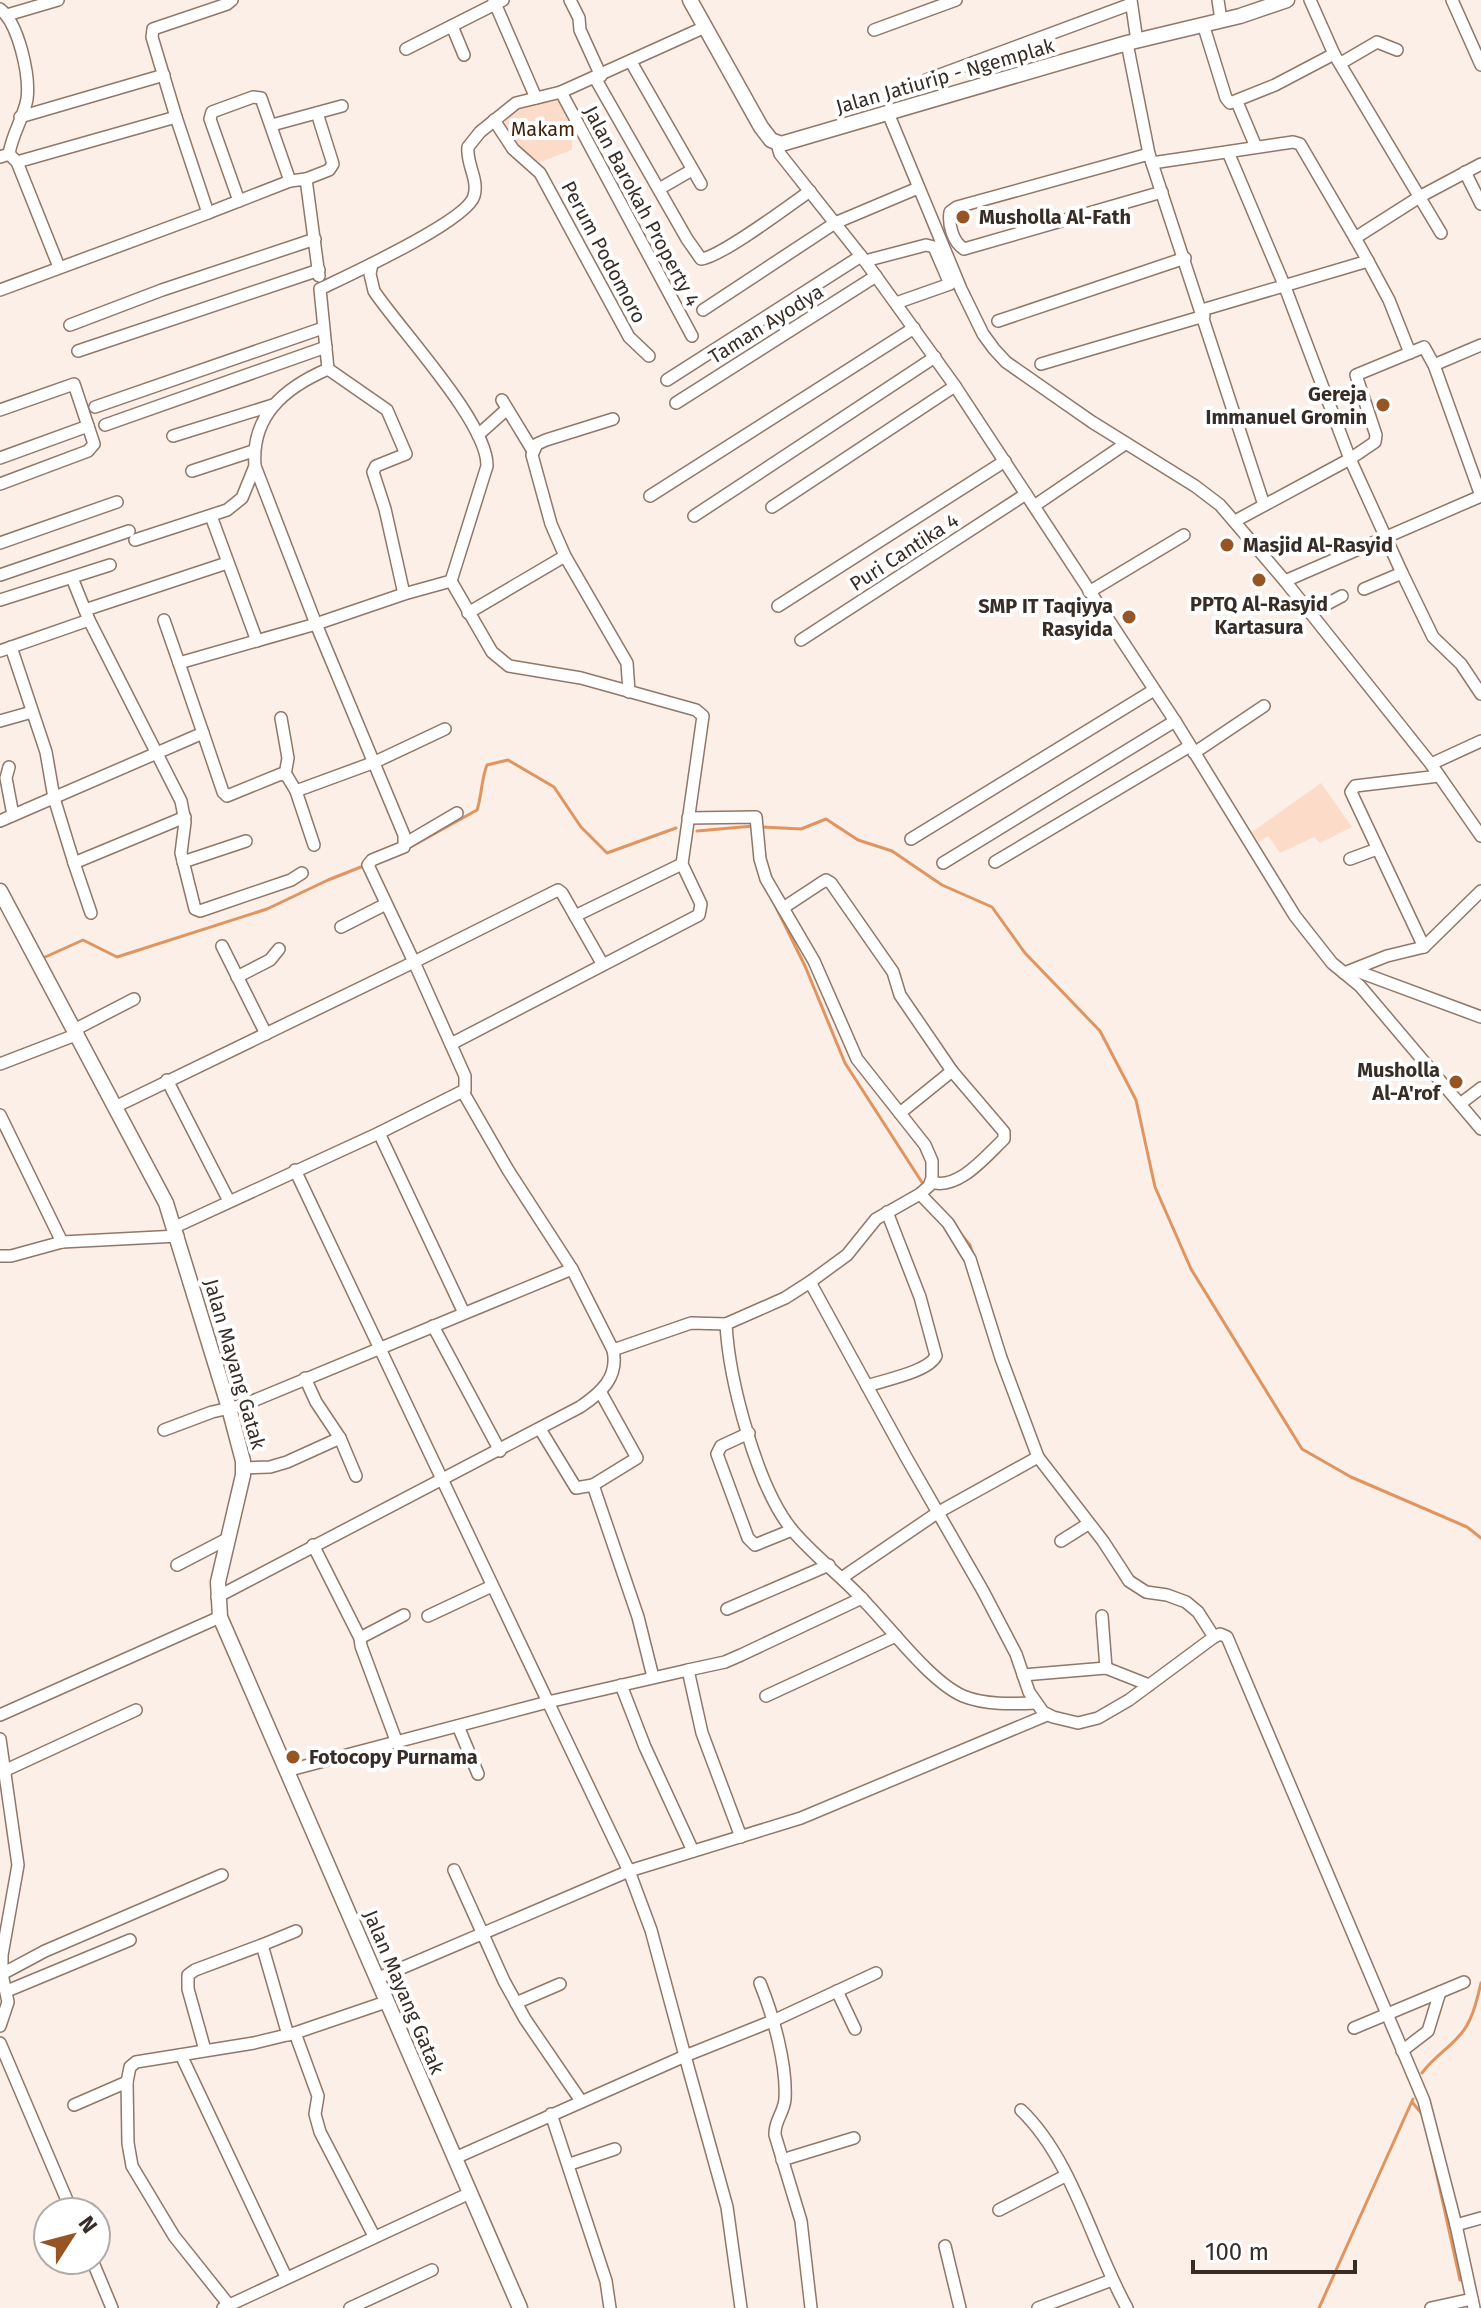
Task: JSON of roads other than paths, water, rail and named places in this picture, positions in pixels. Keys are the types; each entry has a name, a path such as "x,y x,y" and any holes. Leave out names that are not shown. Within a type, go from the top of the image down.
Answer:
{"street":[{"path":"58,0 3,12 17,38 27,73 27,99 9,157 59,267"},
{"path":"208,213 152,37 153,29 232,0"},
{"path":"570,0 598,77 691,248 701,259 720,251 810,191"},
{"path":"690,0 768,138 777,144 780,154 863,258 955,386 1175,721 1295,916 1332,963 1349,972 1481,1017"},
{"path":"874,30 956,0"},
{"path":"1218,0 1221,20"},
{"name":"Jalan Jatiurip - Ngemplak","path":"777,144 1287,0"},
{"path":"1310,0 1338,58 1441,233"},
{"path":"1452,0 1481,65"},
{"path":"406,49 497,1 536,98"},
{"path":"926,80 1131,2 1132,42 1150,158 1264,505"},
{"path":"1203,24 1230,103 1377,42 1397,50"},
{"path":"452,26 464,55"},
{"path":"320,289 443,225 467,208 475,191 468,147 516,103 561,92 705,27"},
{"path":"631,62 701,184"},
{"path":"20,117 164,75"},
{"name":"Jalan Barokah Property 4","path":"561,92 692,336"},
{"path":"239,201 209,115 258,97 263,100 290,181"},
{"path":"1237,102 1256,147"},
{"path":"272,125 342,106"},
{"path":"895,111 918,188 961,289 983,334 994,349 1006,362 1125,444 1207,494 1239,519 1431,764 1481,836"},
{"path":"0,290 290,181 306,179 329,170 333,164 317,113"},
{"path":"9,157 176,117"},
{"name":"Perum Podomoro","path":"494,120 513,149 540,173 629,337 649,356"},
{"path":"1162,192 964,249 958,244 948,222 950,212 957,207 1150,158 1228,152 1293,142 1300,144 1368,261 1389,300 1410,353"},
{"path":"1228,152 1285,287 1350,459 1402,573 1433,637 1461,664 1481,694"},
{"path":"1355,238 1421,196 1481,164"},
{"path":"659,189 692,170"},
{"path":"1465,172 1481,204"},
{"path":"306,179 319,270 328,369"},
{"path":"703,310 835,223 918,188"},
{"path":"70,325 162,290 315,239"},
{"path":"667,380 863,258 926,245 934,247 950,284 896,303"},
{"path":"998,321 1185,258"},
{"path":"1041,364 1368,261"},
{"path":"367,266 374,291 462,409 487,454 487,466 451,581 492,652 509,666 581,678 702,713 704,719 682,864 701,904 699,915 451,1044"},
{"path":"78,351 319,270"},
{"name":"Taman Ayodya","path":"676,403 876,276"},
{"path":"95,407 323,328"},
{"path":"650,496 914,328"},
{"path":"1434,365 1481,345"},
{"path":"105,425 326,347"},
{"path":"1239,519 1350,459 1377,439 1356,375 1425,348 1434,365 1481,496 1289,579"},
{"path":"694,516 935,357"},
{"path":"328,369 298,385 273,405 259,427 253,451 255,466 406,843"},
{"path":"328,369 385,408 406,454 376,466 373,472 413,591"},
{"path":"0,410 74,384 94,441 92,450 0,484"},
{"path":"772,507 955,386"},
{"path":"173,436 273,405"},
{"path":"478,435 505,405 533,451 535,472 551,524 565,556 626,659 629,692"},
{"path":"533,451 546,440 613,419"},
{"path":"0,458 88,426"},
{"path":"1034,506 1125,444"},
{"path":"192,471 253,451"},
{"path":"778,606 1005,461"},
{"path":"0,575 227,510 242,498 255,466"},
{"name":"Puri Cantika 4","path":"801,640 1026,494"},
{"path":"0,543 117,502"},
{"path":"211,516 257,641"},
{"path":"1089,592 1184,535"},
{"path":"468,613 565,556"},
{"path":"91,913 54,798 46,752 5,649 227,563"},
{"path":"0,600 110,565"},
{"path":"1364,589 1402,573"},
{"path":"72,578 87,615 181,801 185,817 181,843 183,862 191,901 197,911 274,886 302,873"},
{"path":"179,663 451,581"},
{"path":"1310,613 1342,596"},
{"path":"164,620 225,795 285,775"},
{"path":"911,839 1154,690"},
{"path":"995,862 1264,706"},
{"path":"0,721 32,712"},
{"path":"281,718 288,758 285,775 296,791 314,845"},
{"path":"943,863 1175,721"},
{"path":"296,791 375,762 445,729"},
{"path":"0,821 203,733"},
{"path":"1431,764 1481,741"},
{"path":"9,767 6,778 13,815"},
{"path":"1424,947 1351,792 1352,788 1367,783 1439,776"},
{"path":"0,1256 11,1256 62,1242 176,1232 229,1201 463,1092 467,1086 465,1076 368,865 372,860 404,847 457,813"},
{"path":"688,818 753,816 766,879 835,1003 857,1059 929,1152 926,1189 970,1259 1001,1358 1038,1457 1135,1587 1186,1602 1217,1636"},
{"path":"74,863 185,817"},
{"path":"183,862 246,841"},
{"path":"1350,859 1377,849"},
{"path":"575,916 682,864"},
{"path":"613,1350 691,1323 726,1324 785,1298 847,1255 876,1219 926,1189 955,1180 982,1160 1005,1135 952,1071 900,995 893,972 831,883 826,880 783,908"},
{"name":"Jalan Mayang Gatak","path":"0,891 164,1197 229,1408 243,1468 217,1597 220,1617 520,2308"},
{"path":"117,1106 553,891 562,893 603,965"},
{"path":"1349,972 1387,956 1424,947 1481,891"},
{"path":"341,927 386,904"},
{"path":"222,946 266,1034"},
{"path":"237,977 270,960 279,949"},
{"path":"1349,972 1481,1129"},
{"path":"0,1064 77,1032 134,999"},
{"path":"900,1113 952,1071"},
{"path":"167,1080 229,1201"},
{"path":"1460,1104 1481,1088"},
{"path":"217,1597 540,1429 601,1393 611,1376 615,1364 613,1350 572,1269 508,1170 463,1092"},
{"path":"0,1115 62,1242"},
{"path":"379,1133 464,1313"},
{"path":"295,1170 629,1871 651,1930 727,2207 741,2308"},
{"path":"867,1386 925,1367 936,1356 920,1297 887,1212"},
{"path":"164,1430 243,1405 572,1269"},
{"path":"810,1282 983,1591 1016,1654 1036,1703 1047,1715 1078,1723 1089,1721 1129,1700 1217,1636 1227,1637 1424,2101 1473,2303 1431,2308"},
{"path":"726,1324 730,1361 749,1433 777,1504 792,1530 843,1577 943,1683 965,1697 1036,1703"},
{"path":"433,1326 500,1451"},
{"path":"305,1378 316,1402 340,1438 356,1476"},
{"path":"540,1429 576,1488 579,1490 593,1485 637,1458 601,1393"},
{"path":"749,1433 721,1446 717,1454 748,1538 755,1545 792,1530"},
{"path":"243,1468 270,1467 287,1462 340,1438"},
{"path":"843,1577 937,1513 1038,1457"},
{"path":"593,1485 638,1617 653,1677"},
{"path":"1061,1541 1088,1524"},
{"path":"177,1565 227,1539"},
{"path":"313,1545 360,1638 397,1743"},
{"path":"727,1609 829,1565"},
{"path":"428,1616 492,1586"},
{"path":"286,1771 548,1702 725,1662 862,1598"},
{"path":"360,1638 404,1615"},
{"path":"1102,1616 1106,1668"},
{"path":"0,1715 220,1617"},
{"path":"766,1696 896,1636"},
{"path":"1023,1675 1106,1668 1149,1685"},
{"path":"688,1670 702,1733 741,1837"},
{"path":"621,1685 645,1747 693,1851"},
{"path":"6,1770 136,1710"},
{"path":"376,1979 629,1871 796,1820 1047,1715"},
{"path":"458,1726 478,1774"},
{"path":"0,1739 6,1770 4,1796 18,1865 2,1955 7,2012 0,2026"},
{"path":"454,1870 516,2003 581,2101"},
{"path":"2,1974 45,1951 222,1875"},
{"path":"205,2050 188,1989 188,1975 296,1931"},
{"path":"7,1991 130,1940"},
{"path":"262,1945 292,2034 318,2096 315,2114 318,2127 374,2236"},
{"path":"45,1951 52,1962 53,1972"},
{"path":"455,2158 876,1973"},
{"path":"1354,2028 1464,1982"},
{"path":"760,1983 775,2020 785,2098 775,2125 801,2221 811,2308"},
{"path":"516,2003 560,1984"},
{"path":"837,1991 855,2029"},
{"path":"1402,2051 1428,2031 1440,1992"},
{"path":"386,2002 292,2034 133,2063 127,2082 128,2143 132,2166 174,2236 226,2306 470,2193"},
{"path":"0,2043 65,2196"},
{"path":"181,2055 286,2277"},
{"path":"74,2105 127,2082"},
{"path":"1021,2110 1043,2135 1065,2176 1127,2308"},
{"path":"551,2114 570,2164 606,2281 610,2308"},
{"path":"782,2160 854,2138"},
{"path":"570,2164 615,2149"},
{"path":"999,2210 1065,2176"},
{"path":"1456,2225 1481,2218"},
{"path":"945,2246 960,2308"},
{"path":"350,2308 432,2270"},
{"path":"99,2276 112,2308"},
{"path":"1038,2308 1112,2280"}],"waterway":[{"path":"407,849 477,810 487,765 508,760 554,787 581,827 607,853 676,828"},
{"path":"760,827 801,829 826,819 858,840 892,851 942,885 992,907 1025,953 1100,1031 1136,1100 1155,1187 1191,1269 1302,1449 1351,1477 1467,1527 1481,1538"},
{"path":"697,831 753,826"},
{"path":"43,958 83,940 117,957 267,909 366,865"},
{"path":"770,895 805,966 845,1063 923,1184"},
{"path":"959,1232 972,1252"},
{"path":"1422,2073 1464,2031 1481,1983"},
{"path":"1319,2308 1413,2099"},
{"path":"1412,2102 1422,2114"},
{"path":"1431,2149 1460,2280"}],"place":[{"name":"Musholla Al-Fath","path":"963,217"},
{"name":"Gereja Immanuel Gromin","path":"1383,405"},
{"name":"Masjid Al-Rasyid","path":"1227,545"},
{"name":"PPTQ Al-Rasyid Kartasura","path":"1259,580"},
{"name":"SMP IT Taqiyya Rasyida","path":"1129,617"},
{"name":"Musholla Al-A'rof","path":"1456,1082"},
{"name":"Fotocopy Purnama","path":"293,1757"}],"park label":[{"name":"Makam","path":"543,129"}]}
